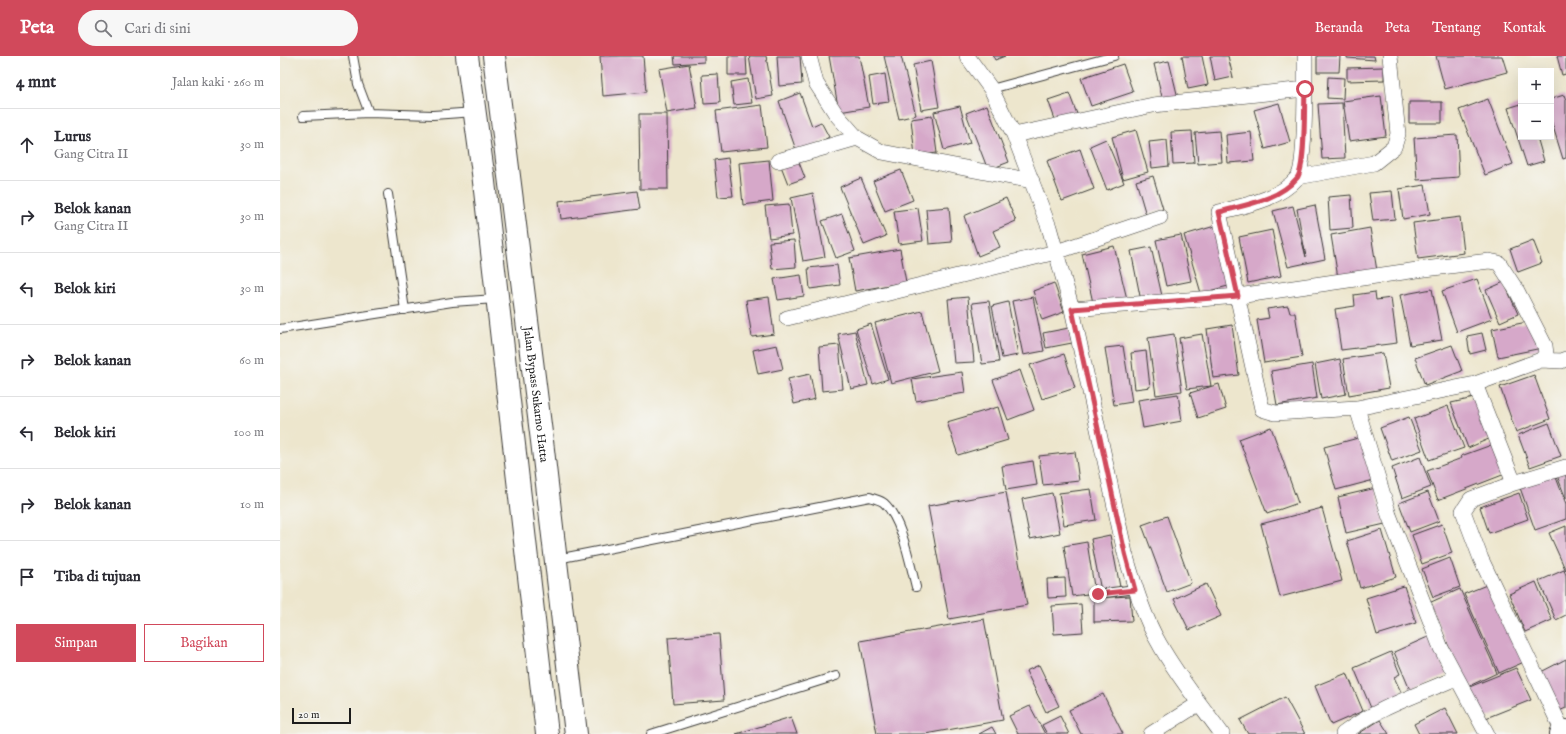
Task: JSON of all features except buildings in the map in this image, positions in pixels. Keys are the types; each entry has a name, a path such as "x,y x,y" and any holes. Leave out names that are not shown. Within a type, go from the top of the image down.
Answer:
{"highway":[{"path":"467,56 475,112 547,734"},
{"name":"Jalan Bypass Sukarno Hatta","path":"494,56 557,560 576,734"},
{"path":"513,444 520,458 530,462 537,458 540,453 542,441"},
{"path":"520,501 522,489 531,481 538,482 543,486 549,497"}],"street":[{"path":"809,56 816,83 836,114 857,138 882,152 1032,181"},
{"path":"967,56 991,89 1014,135 1049,227 1072,309 1125,553 1135,590 1160,644 1198,704 1222,734"},
{"path":"1298,177 1302,158 1305,56"},
{"path":"1390,56 1398,134 1394,147 1374,163 1298,177 1284,190 1263,200 1219,212 1262,409 1275,413 1357,408 1475,384 1541,360 1561,361 1566,359"},
{"path":"1014,135 1153,106 1305,89"},
{"path":"778,161 857,138"},
{"path":"788,318 1056,252 1160,217"},
{"path":"1072,309 1238,296 1489,261 1499,263 1504,269 1545,346 1546,354 1541,360"},
{"path":"1475,384 1514,483"},
{"path":"1357,408 1389,515 1441,648 1487,734"},
{"path":"1564,733 1481,559 1463,511 1471,499 1514,483 1566,467"},
{"path":"1343,734 1352,727 1391,705 1456,678"},
{"path":"1151,734 1198,704"}],"lane":[{"path":"353,56 358,84 369,113"},
{"path":"991,89 1114,56"},
{"path":"303,116 369,113 433,115 475,112"},
{"path":"388,194 405,310"},
{"path":"280,329 452,302 496,299"},
{"path":"557,560 870,497 883,502 893,513 903,539 916,587"},
{"path":"1098,594 1135,590"},
{"path":"651,734 836,676"}],"route":[{"path":"1098,594 1135,590 1125,553 1090,386 1072,309 1238,296 1219,212 1263,200 1284,190 1298,177 1302,158 1305,89"}]}
